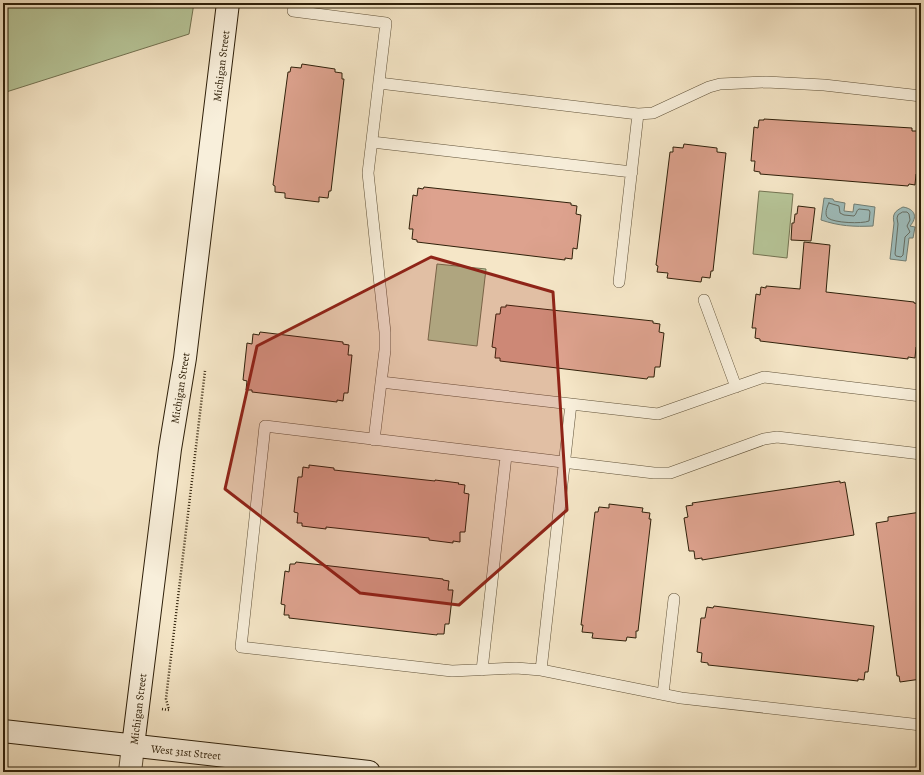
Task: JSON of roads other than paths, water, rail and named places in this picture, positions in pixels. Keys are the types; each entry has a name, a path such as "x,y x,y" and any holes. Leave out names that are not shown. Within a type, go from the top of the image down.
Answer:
{"street":[{"name":"Michigan Street","path":"130,772 170,449 186,358 228,3"},
{"name":"West 31st Street","path":"3,731 370,772"}],"lane":[{"path":"293,11 386,23 368,173 385,332 385,350 374,440"},
{"path":"379,83 638,114 654,113 709,87 720,84 766,82 824,85 921,96"},
{"path":"619,282 638,114"},
{"path":"372,142 632,172"},
{"path":"704,300 736,387"},
{"path":"381,382 658,414 764,377 921,396"},
{"path":"541,670 571,404"},
{"path":"921,454 777,437 764,439 670,473 654,473 266,426 241,647 452,671 516,668 541,670 681,698 921,725"},
{"path":"482,670 506,456"},
{"path":"663,694 674,599"}],"water":[{"path":"824,198 845,203 844,211 853,212 854,204 875,207 873,226 847,226 821,220"},
{"path":"903,207 913,212 914,220 910,226 915,227 913,238 909,238 906,261 890,259 894,223 893,217 896,211"}]}
